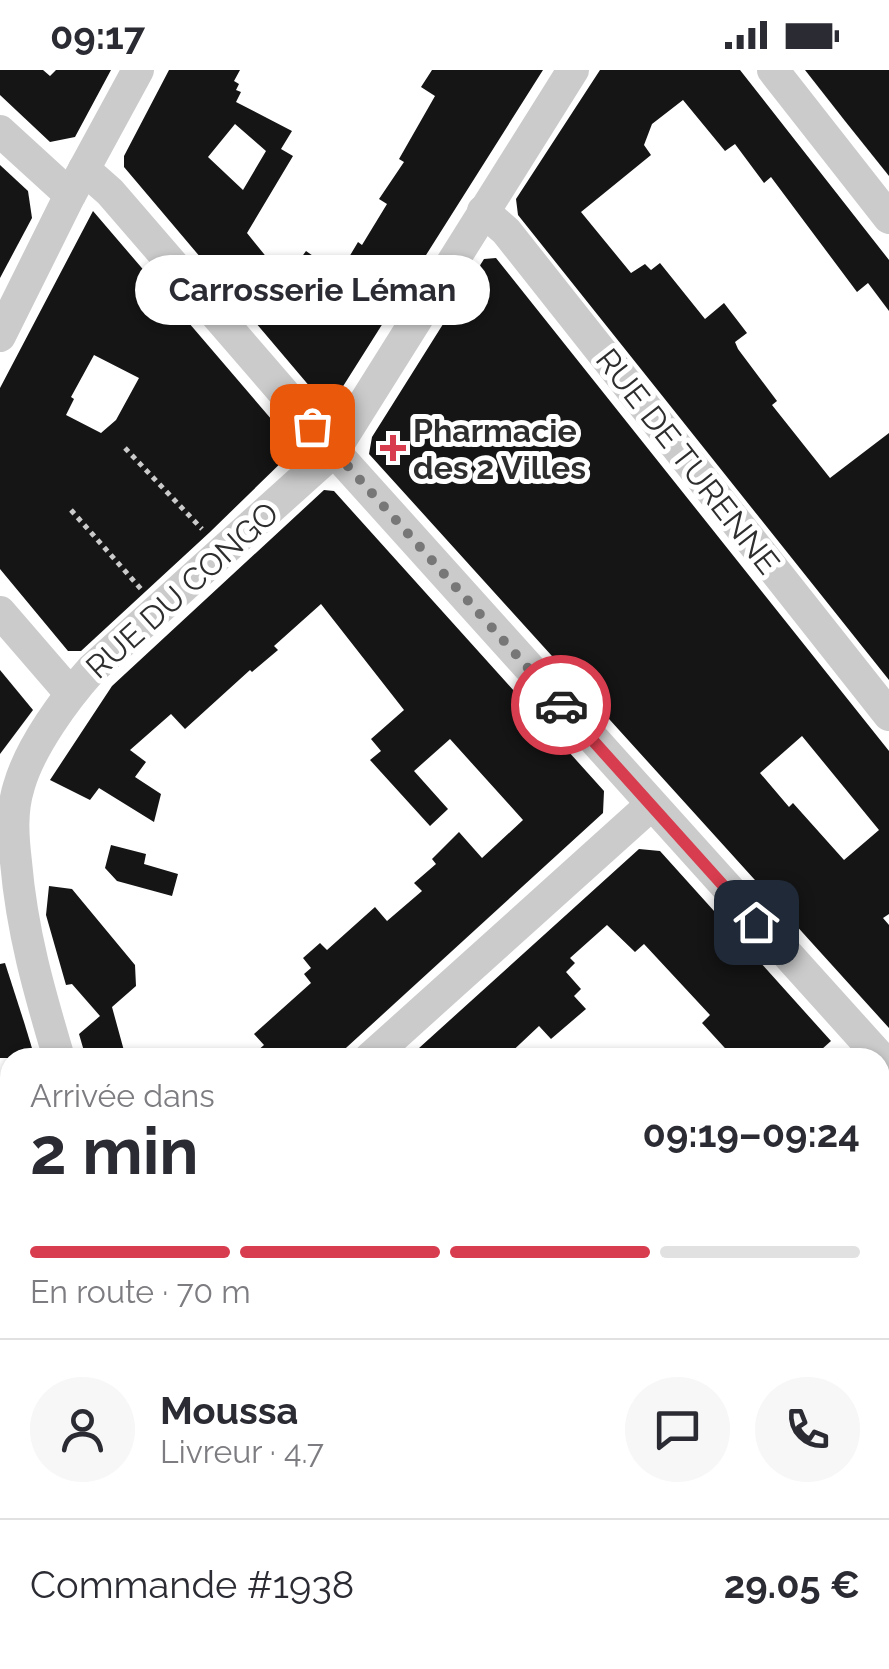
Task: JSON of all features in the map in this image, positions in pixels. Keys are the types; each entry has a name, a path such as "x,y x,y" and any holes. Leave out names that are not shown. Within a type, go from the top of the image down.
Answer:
{"street":[{"path":"0,336 138,70"},
{"name":"RUE DU CONGO","path":"54,1048 14,965 20,914 14,805 22,776 70,693 334,452 573,70"},
{"path":"772,70 889,218"},
{"path":"0,131 77,182 110,192 334,452 872,1048"},
{"name":"RUE DE TURENNE","path":"483,211 506,231 889,715"},
{"path":"0,612 70,693"},
{"path":"381,1048 651,805"}],"path":[{"path":"125,448 225,552"},
{"path":"71,510 160,610"}],"building":[{"path":"0,70 43,70 50,76 56,70 111,70 75,137 50,142 0,95"},
{"path":"169,70 240,70 234,81 239,84 236,90 241,92 236,102 292,131 281,149 293,156 247,233 285,280 306,251 339,274 387,204 379,199 404,162 399,159 435,96 421,87 432,70 543,70 335,399 322,401 124,167 124,156","holes":["235,124 266,151 243,190 208,157"]},
{"path":"600,70 740,70 889,260 889,311 868,283 857,292 771,177 764,183 735,144 725,151 683,100 652,124 644,145 651,155 581,212 631,273 645,264 651,270 660,263 705,319 724,303 747,333 735,342 738,349 777,401 772,405 830,478 889,433 889,680 518,215 516,199"},
{"path":"805,70 889,70 889,176 845,121"},
{"path":"0,165 28,191 32,218 0,278"},
{"path":"93,211 290,441 289,455 81,651 68,651 0,569 0,388","holes":["94,355 139,378 116,420 101,433 66,415 74,399 71,397"]},
{"path":"496,258 889,751 889,914 883,918 889,925 889,1028 369,454 372,437 484,259","holes":["802,736 879,830 844,860 760,773"]},
{"path":"324,490 334,491 604,791 603,813 346,1048 261,1048 264,1045 254,1034 311,983 304,974 311,968 303,958 320,943 327,950 375,907 387,921 422,891 414,883 436,864 432,859 459,832 482,858 523,820 450,739 414,771 448,809 430,826 370,760 381,751 371,739 404,710 321,604 274,646 278,650 185,729 171,714 130,750 146,762 135,777 161,794 154,822 99,788 90,800 50,780 112,686"},
{"path":"0,670 33,710 0,754"},
{"path":"111,845 146,854 144,864 178,874 172,896 117,881 105,868"},
{"path":"639,849 660,851 831,1041 823,1048 725,1048 702,1023 710,1015 644,944 635,952 607,925 570,958 575,963 566,972 581,989 574,996 586,1009 551,1039 539,1026 516,1048 419,1048"},
{"path":"49,886 72,889 135,965 136,986 112,1007 123,1048 83,1048 79,1034 100,1016 72,984 66,985 46,915"},
{"path":"5,963 32,1048 0,1048 0,964"}],"way so far":[{"path":"312,426 561,705"}],"place":[{"name":"Carrosserie Léman","path":"312,426"},
{"name":"Pharmacie des 2 Villes","path":"393,448"}],"route":[{"path":"561,705 756,922"}]}
